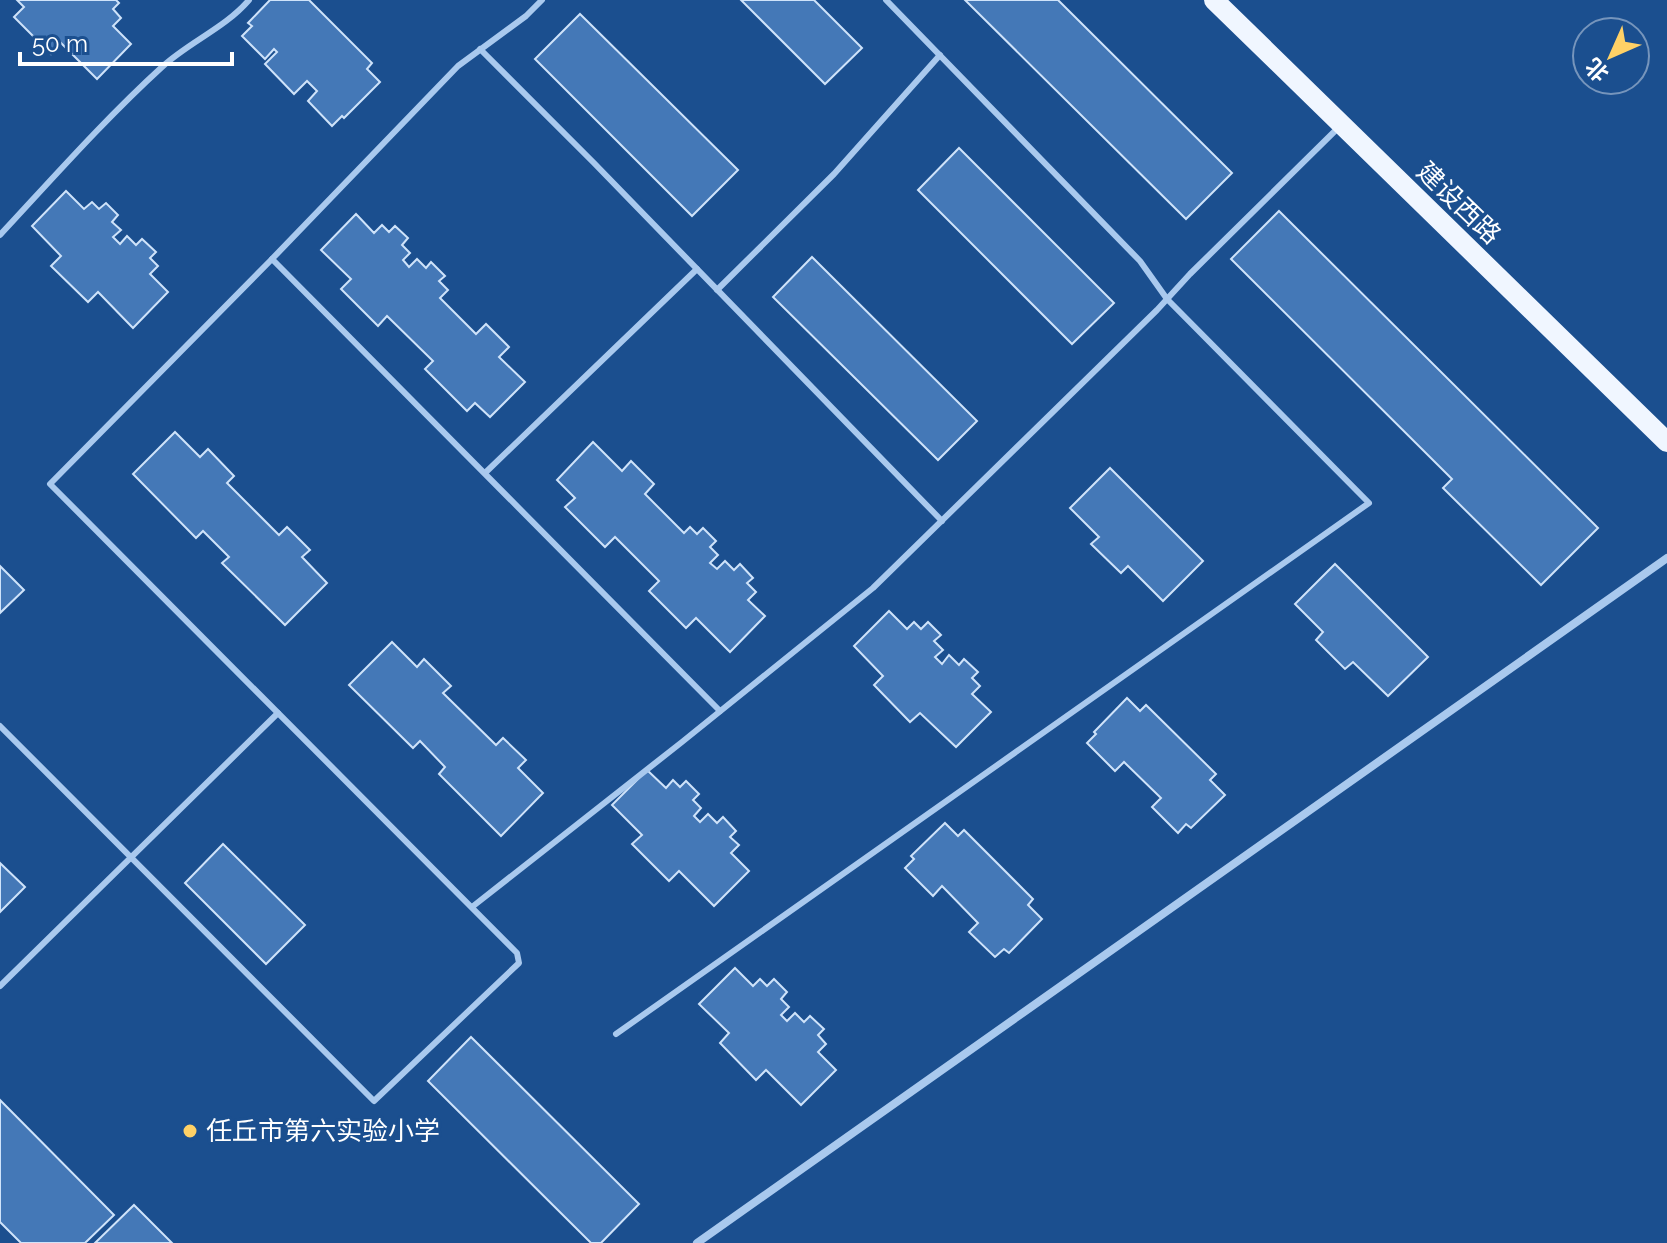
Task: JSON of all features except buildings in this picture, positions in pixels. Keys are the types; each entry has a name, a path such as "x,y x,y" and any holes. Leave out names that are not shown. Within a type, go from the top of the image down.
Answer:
{"main road":[{"name":"建设西路","path":"1214,0 1667,442"}],"street":[{"path":"697,1243 1667,558"}],"lane":[{"path":"0,235 164,64 239,12 249,0"},
{"path":"0,726 374,1101 519,963 517,953 472,907 50,484 458,66 526,16 542,0"},
{"path":"616,1034 1369,503 1167,299 1140,261 886,0"},
{"path":"480,49 942,521"},
{"path":"717,290 834,174 940,55"},
{"path":"472,907 873,588 1342,125"},
{"path":"272,259 720,711"},
{"path":"485,473 697,269"},
{"path":"0,986 278,713"}],"place":[{"name":"任丘市第六实验小学","path":"190,1131"}]}
